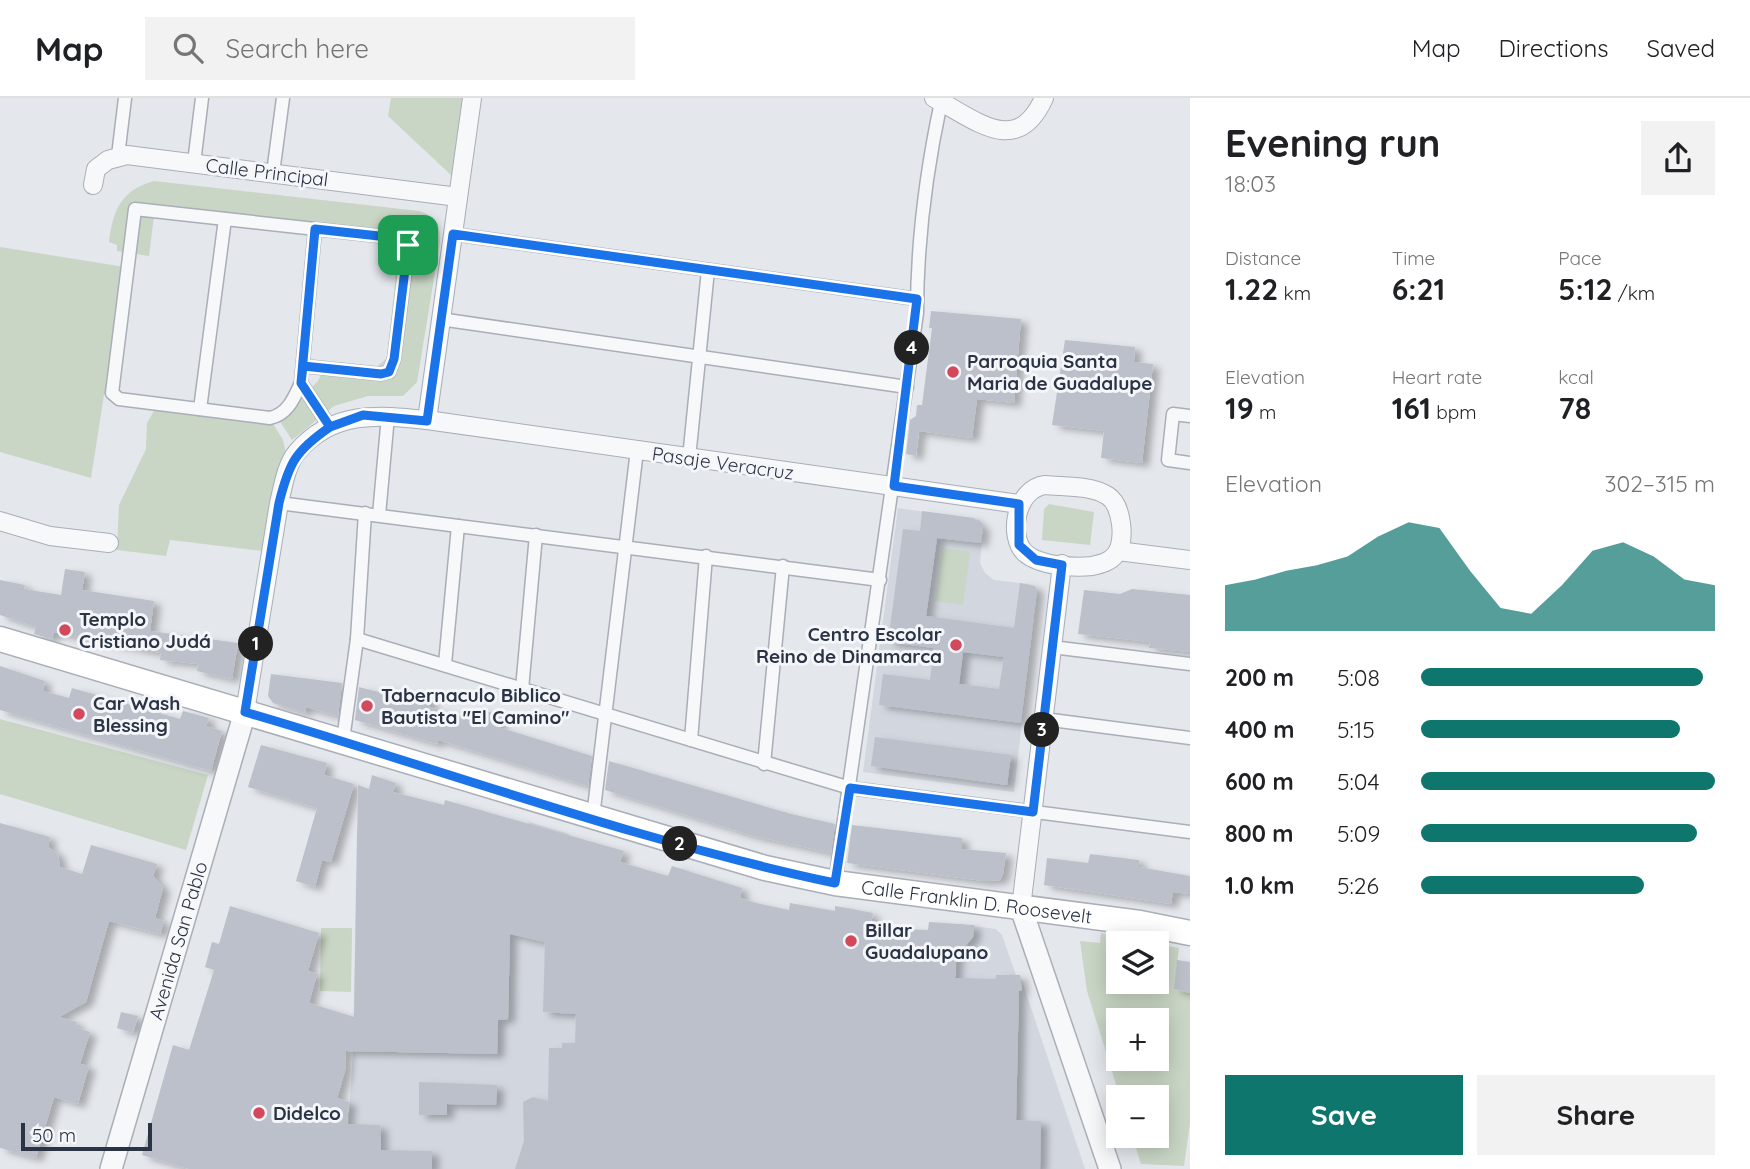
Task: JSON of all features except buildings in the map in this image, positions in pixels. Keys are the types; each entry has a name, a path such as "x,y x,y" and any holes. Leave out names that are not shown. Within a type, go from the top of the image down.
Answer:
{"main road":[{"name":"Calle Franklin D. Roosevelt","path":"0,639 344,740 740,861 835,883 1140,923 1190,933"}],"street":[{"path":"93,184 96,169 118,156 125,98"},
{"path":"194,163 202,98"},
{"path":"273,173 283,98"},
{"path":"427,421 472,98"},
{"path":"835,883 907,387 917,299 917,262 924,178 937,100 990,127 1007,131 1022,129 1035,117 1044,98"},
{"name":"Calle Principal","path":"118,156 194,163 458,197"},
{"path":"303,366 381,374 389,372 394,359 408,245 397,238 135,209 112,394 119,399 270,418 279,416 295,397 301,383 315,229"},
{"path":"200,409 225,219"},
{"path":"453,234 917,299"},
{"path":"690,458 708,270"},
{"path":"440,319 907,387"},
{"path":"301,383 330,427"},
{"path":"1190,416 1173,414 1168,460 1190,463"},
{"name":"Pasaje Veracruz","path":"245,712 279,503 296,453 330,427 363,415 427,421 1019,504"},
{"path":"379,515 388,416"},
{"path":"593,817 637,450"},
{"path":"1037,486 1098,491 1112,499 1121,516 1118,551 1112,559 1098,565 1062,565 1036,560 1019,545 1019,504 1025,493 1037,486"},
{"path":"279,503 626,545 880,580"},
{"path":"344,740 356,639 365,513"},
{"path":"0,521 50,536 109,543"},
{"path":"445,664 458,526"},
{"path":"522,688 536,535"},
{"path":"1118,551 1190,560"},
{"path":"691,740 706,556"},
{"path":"1062,565 1021,908 1110,1169"},
{"path":"764,764 783,566"},
{"path":"356,639 850,788 1190,832"},
{"path":"1052,646 1190,664"},
{"name":"Avenida San Pablo","path":"111,1169 245,712"},
{"path":"1044,719 1190,738"}],"shaded area":[{"name":"Centro Escolar Reino de Dinamarca","path":"898,508 979,520 983,527 980,563 985,573 994,580 1030,584 1037,590 1014,792 863,772"},
{"path":"529,822 569,834 556,878 945,977 956,977 958,924 996,929 1002,935 1016,975 1020,975 1085,1169 346,1169 353,1051 357,827 516,866"}],"green space":[{"path":"391,98 464,98 452,176 388,116"},
{"path":"154,181 419,211 433,219 438,226 440,242 417,382 403,396 368,396 334,406 292,440 279,420 318,381 325,366 374,369 387,358 399,244 154,216 149,256 117,251 117,245 109,242 116,211 126,196"},
{"path":"0,247 125,267 110,387 104,395 91,478 0,452"},
{"path":"155,409 272,422 283,440 286,454 263,551 170,540 166,556 117,550 119,505 146,449 147,423"},
{"path":"1049,504 1094,512 1090,545 1042,540 1044,509"},
{"path":"942,548 970,552 963,605 935,601"},
{"path":"0,719 208,775 186,850 0,794"},
{"path":"321,928 352,928 351,992 320,991"},
{"path":"1101,933 1106,934 1106,994 1169,994 1169,946 1179,948 1174,989 1190,993 1190,1123 1184,1166 1141,1164 1136,1148 1169,1148 1169,1085 1116,1085 1112,1071 1169,1071 1169,1008 1106,1008 1106,1052 1087,991 1080,941 1100,943"}],"place":[{"name":"Parroquia Santa Maria de Guadalupe","path":"953,372"},
{"name":"Templo Cristiano Judá","path":"65,630"},
{"name":"Centro Escolar Reino de Dinamarca","path":"956,645"},
{"name":"Tabernaculo Biblico Bautista \"El Camino\"","path":"367,706"},
{"name":"Car Wash Blessing","path":"79,714"},
{"name":"Billar Guadalupano","path":"851,941"},
{"name":"Didelco","path":"259,1113"}],"route":[{"path":"408,245 393,367 389,372 381,374 303,366 301,383 330,427 296,453 286,473 245,712 678,844 765,868 835,883 850,788 1033,812 1062,565 1036,560 1019,545 1019,504 894,486 917,299 453,234 427,421 363,415 330,427 324,417 301,383 315,229 397,238 408,245"}]}
